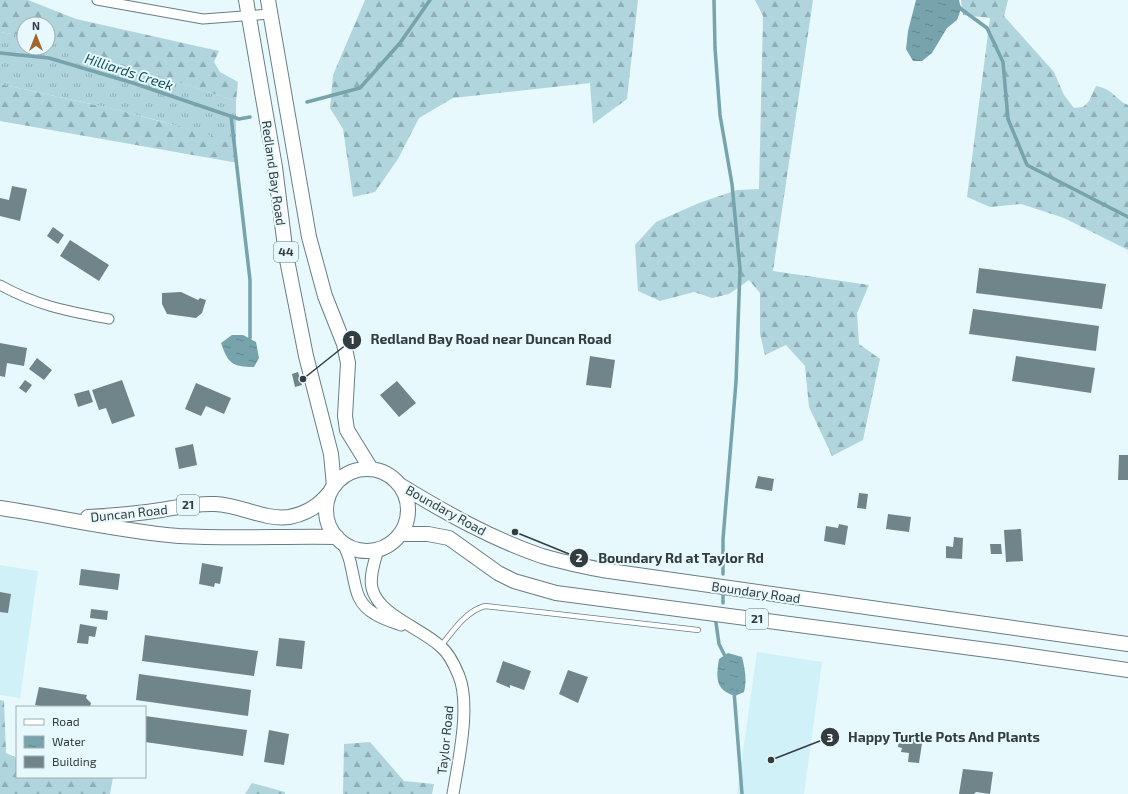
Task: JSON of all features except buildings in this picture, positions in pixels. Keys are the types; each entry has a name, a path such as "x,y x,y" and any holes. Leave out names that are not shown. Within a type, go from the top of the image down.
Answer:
{"main road":[{"name":"Redland Bay Road","path":"246,0 275,167 286,255 306,356 331,454 332,489"},
{"name":"Redland Bay Road","path":"269,7 309,237 325,296 344,344 348,363 345,416 347,430 371,469"},
{"name":"21","path":"332,489 350,473 371,469 392,477 400,485"},
{"path":"378,549 390,543 400,534 408,515 405,494 400,485"},
{"name":"Boundary Road","path":"400,485 456,518 496,538 544,556 602,570 1128,644"},
{"name":"Duncan Road","path":"38,514 85,518 127,515 202,504 216,504 268,517 291,517 305,512 322,502 332,489"},
{"path":"332,489 327,504 327,516 330,527 340,540"},
{"name":"Duncan Road","path":"0,508 118,529 178,536 235,538 302,536 340,540"},
{"name":"Boundary Road","path":"400,534 428,534 449,538 498,573 514,581 556,592 1128,670"},
{"name":"21","path":"340,540 354,548 366,550 378,549"}],"street":[{"path":"97,0 203,19 249,15 269,7"},
{"path":"0,285 25,298 60,310 109,319"},
{"name":"Taylor Road","path":"340,540 349,556 354,588 364,606 375,614 408,627 440,646"},
{"name":"Taylor Road","path":"378,549 371,587 376,599 386,609 440,646 454,663 460,678 464,695 464,718 453,794"}],"lane":[{"path":"440,646 468,615 477,608 485,606 698,630"}],"shaded area":[{"path":"0,565 38,571 20,698 0,695"},
{"path":"757,652 822,662 804,794 737,794"}],"green space":[{"path":"0,0 28,0 76,19 219,51 214,62 220,72 238,82 236,101 56,42 56,16 16,16 16,35 0,32"},
{"path":"365,0 638,0 627,99 593,124 590,83 453,98 419,118 398,159 375,192 353,197 343,129 330,108 333,75"},
{"path":"755,0 813,0 773,271 869,285 857,313 859,344 880,359 863,440 832,456 809,407 805,366 786,345 765,355 760,334 760,293 749,280 729,294 712,298 694,292 660,301 638,291 635,245 656,222 699,203 737,190 759,189 763,16"},
{"path":"961,0 1008,0 1004,16 1054,72 1064,95 1074,108 1083,107 1089,101 1096,86 1111,92 1123,103 1128,105 1128,250 1064,218 1021,204 990,207 967,197 990,18 963,15"},
{"path":"0,32 16,35 16,56 56,56 56,41 236,101 236,146 207,135 149,118 0,84"},
{"path":"0,84 118,110 207,134 236,146 238,163 0,121"},
{"path":"0,700 4,701 6,753 16,758 16,778 113,778 110,794 0,794"},
{"path":"370,742 404,781 434,784 432,794 343,794 344,744"},
{"path":"252,783 285,792 285,794 245,794"}],"water":[{"path":"916,0 959,0 961,9 957,20 947,28 932,53 922,61 913,61 906,49 908,31"},
{"path":"232,335 243,335 256,342 259,358 254,367 236,365 226,355 221,343"},
{"path":"728,653 742,657 745,670 744,692 735,696 720,687 717,677 719,659"}],"waterway":[{"name":"Hilliards Creek","path":"307,102 360,88 400,43 430,0"},
{"path":"714,0 715,48 720,115 732,184 740,269 736,382 723,539 723,574"},
{"path":"953,0 961,9 987,28 1003,62 1008,119 1027,165 1128,217"},
{"name":"Hilliards Creek","path":"0,53 49,58 133,83 239,119 250,117"},
{"path":"231,116 250,280 250,338"},
{"path":"723,594 723,603"},
{"path":"716,623 719,644 726,658"},
{"path":"734,691 742,794"}],"place":[{"name":"Redland Bay Road near Duncan Road","path":"303,379"},
{"name":"Boundary Rd at Taylor Rd","path":"515,532"},
{"name":"Happy Turtle Pots And Plants","path":"771,760"}]}
